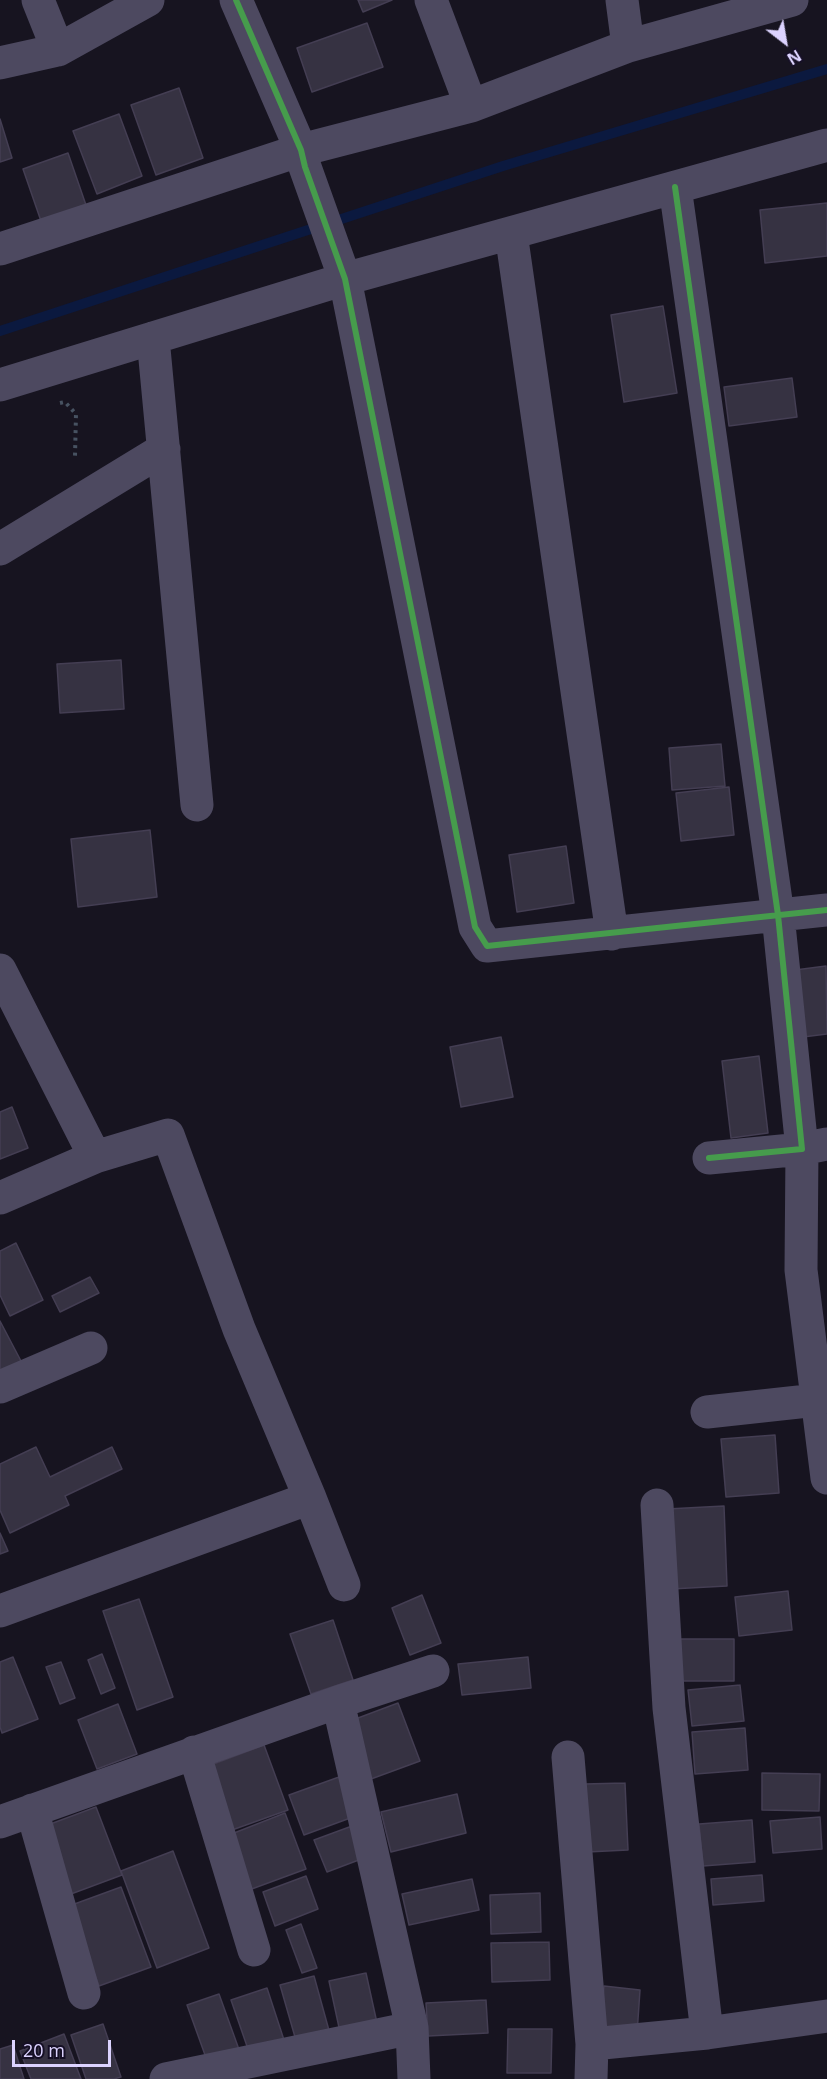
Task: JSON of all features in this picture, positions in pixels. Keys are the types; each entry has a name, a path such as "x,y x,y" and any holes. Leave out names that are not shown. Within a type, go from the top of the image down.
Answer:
{"street":[{"path":"38,0 58,50"},
{"path":"0,63 58,50 148,0"},
{"path":"236,0 303,158 341,269 475,927 487,946 827,910"},
{"path":"431,0 471,106"},
{"path":"622,0 628,46"},
{"path":"0,249 471,106 628,46 792,0"},
{"path":"0,385 153,338 341,269 512,232 827,145"},
{"path":"675,187 778,915 815,1147 801,1270 827,1478"},
{"path":"512,232 612,934"},
{"path":"153,338 197,805"},
{"path":"0,549 164,449"},
{"path":"0,970 95,1157"},
{"path":"0,1198 95,1157 168,1135 239,1329 344,1585"},
{"path":"709,1158 815,1147"},
{"path":"0,1387 91,1348"},
{"path":"707,1412 817,1400"},
{"path":"0,1611 310,1498"},
{"path":"657,1505 669,1708 706,2033"},
{"path":"0,1822 194,1752 433,1671"},
{"path":"338,1702 412,2028 414,2079"},
{"path":"194,1752 254,1950"},
{"path":"568,1757 592,2044 591,2079"},
{"path":"32,1810 84,1993"},
{"path":"592,2044 706,2033 827,2016"},
{"path":"166,2079 412,2028"}],"path":[{"path":"54,405 65,402 76,414 75,456"}],"building":[{"path":"358,0 392,0 363,12"},
{"path":"367,23 383,67 312,92 297,48"},
{"path":"179,88 203,158 156,175 131,105"},
{"path":"119,114 142,176 97,194 73,131"},
{"path":"0,119 12,158 0,162"},
{"path":"68,153 87,208 42,224 23,169"},
{"path":"827,203 827,256 765,263 760,210"},
{"path":"663,306 677,393 624,402 611,315"},
{"path":"792,378 797,417 729,426 724,387"},
{"path":"121,660 124,709 60,713 57,664"},
{"path":"721,744 725,786 672,790 669,748"},
{"path":"729,787 734,835 681,841 676,793"},
{"path":"150,830 157,897 78,907 71,839"},
{"path":"566,846 574,903 517,912 509,855"},
{"path":"826,966 827,1034 803,1037 795,970"},
{"path":"501,1037 513,1097 461,1107 450,1047"},
{"path":"759,1056 768,1133 731,1138 722,1061"},
{"path":"12,1107 28,1148 0,1159 0,1112"},
{"path":"16,1243 43,1300 10,1316 0,1295 0,1251"},
{"path":"90,1277 99,1293 60,1312 52,1296"},
{"path":"0,1321 21,1361 0,1372"},
{"path":"775,1435 779,1493 726,1497 721,1439"},
{"path":"36,1447 50,1477 112,1447 122,1469 65,1496 69,1505 10,1533 0,1510 0,1464"},
{"path":"724,1506 727,1586 671,1589 667,1509"},
{"path":"0,1533 8,1551 0,1554"},
{"path":"788,1591 792,1630 739,1636 735,1597"},
{"path":"422,1595 441,1643 410,1655 392,1608"},
{"path":"139,1599 173,1697 137,1710 103,1611"},
{"path":"333,1620 353,1680 311,1694 290,1634"},
{"path":"677,1639 734,1639 734,1681 677,1681"},
{"path":"102,1654 115,1688 101,1694 88,1660"},
{"path":"13,1657 38,1719 2,1733 0,1727 0,1662"},
{"path":"528,1657 531,1688 462,1695 458,1664"},
{"path":"61,1662 75,1698 60,1704 46,1667"},
{"path":"740,1685 744,1721 692,1726 688,1690"},
{"path":"398,1703 420,1761 371,1779 350,1721"},
{"path":"118,1704 137,1754 97,1769 78,1720"},
{"path":"745,1728 748,1770 695,1774 692,1732"},
{"path":"264,1745 288,1810 232,1830 208,1766"},
{"path":"762,1773 820,1774 819,1811 762,1810"},
{"path":"339,1777 353,1817 304,1835 289,1795"},
{"path":"625,1783 628,1850 587,1852 584,1784"},
{"path":"457,1794 466,1833 391,1852 381,1812"},
{"path":"96,1807 122,1875 71,1894 45,1826"},
{"path":"285,1813 306,1869 249,1890 229,1835"},
{"path":"820,1817 822,1849 773,1853 770,1821"},
{"path":"752,1820 755,1862 703,1866 699,1824"},
{"path":"352,1826 364,1858 327,1872 314,1840"},
{"path":"173,1851 209,1948 157,1968 121,1871"},
{"path":"762,1875 764,1901 713,1905 711,1879"},
{"path":"306,1876 318,1909 275,1926 263,1892"},
{"path":"472,1879 479,1910 409,1925 402,1894"},
{"path":"121,1887 151,1967 99,1986 69,1906"},
{"path":"540,1893 541,1932 491,1934 490,1895"},
{"path":"301,1924 317,1968 302,1973 286,1930"},
{"path":"549,1942 550,1980 492,1982 491,1943"},
{"path":"366,1973 377,2023 340,2032 329,1981"},
{"path":"314,1976 330,2034 297,2044 280,1985"},
{"path":"604,1986 640,1990 637,2034 600,2030"},
{"path":"267,1988 284,2040 249,2052 231,2000"},
{"path":"219,1994 241,2055 209,2066 187,2005"},
{"path":"486,2000 488,2033 428,2036 426,2003"},
{"path":"103,2024 121,2077 86,2079 71,2035"},
{"path":"508,2029 552,2029 551,2073 507,2073"},
{"path":"64,2034 81,2079 31,2079 20,2051"},
{"path":"13,2045 24,2079 0,2079 0,2049"}],"waterway":[{"path":"0,331 503,166 827,69"}],"cycle path":[{"path":"236,0 301,150 345,279 475,927 487,946 827,910"},
{"path":"675,187 778,915 802,1149 709,1158"}]}
